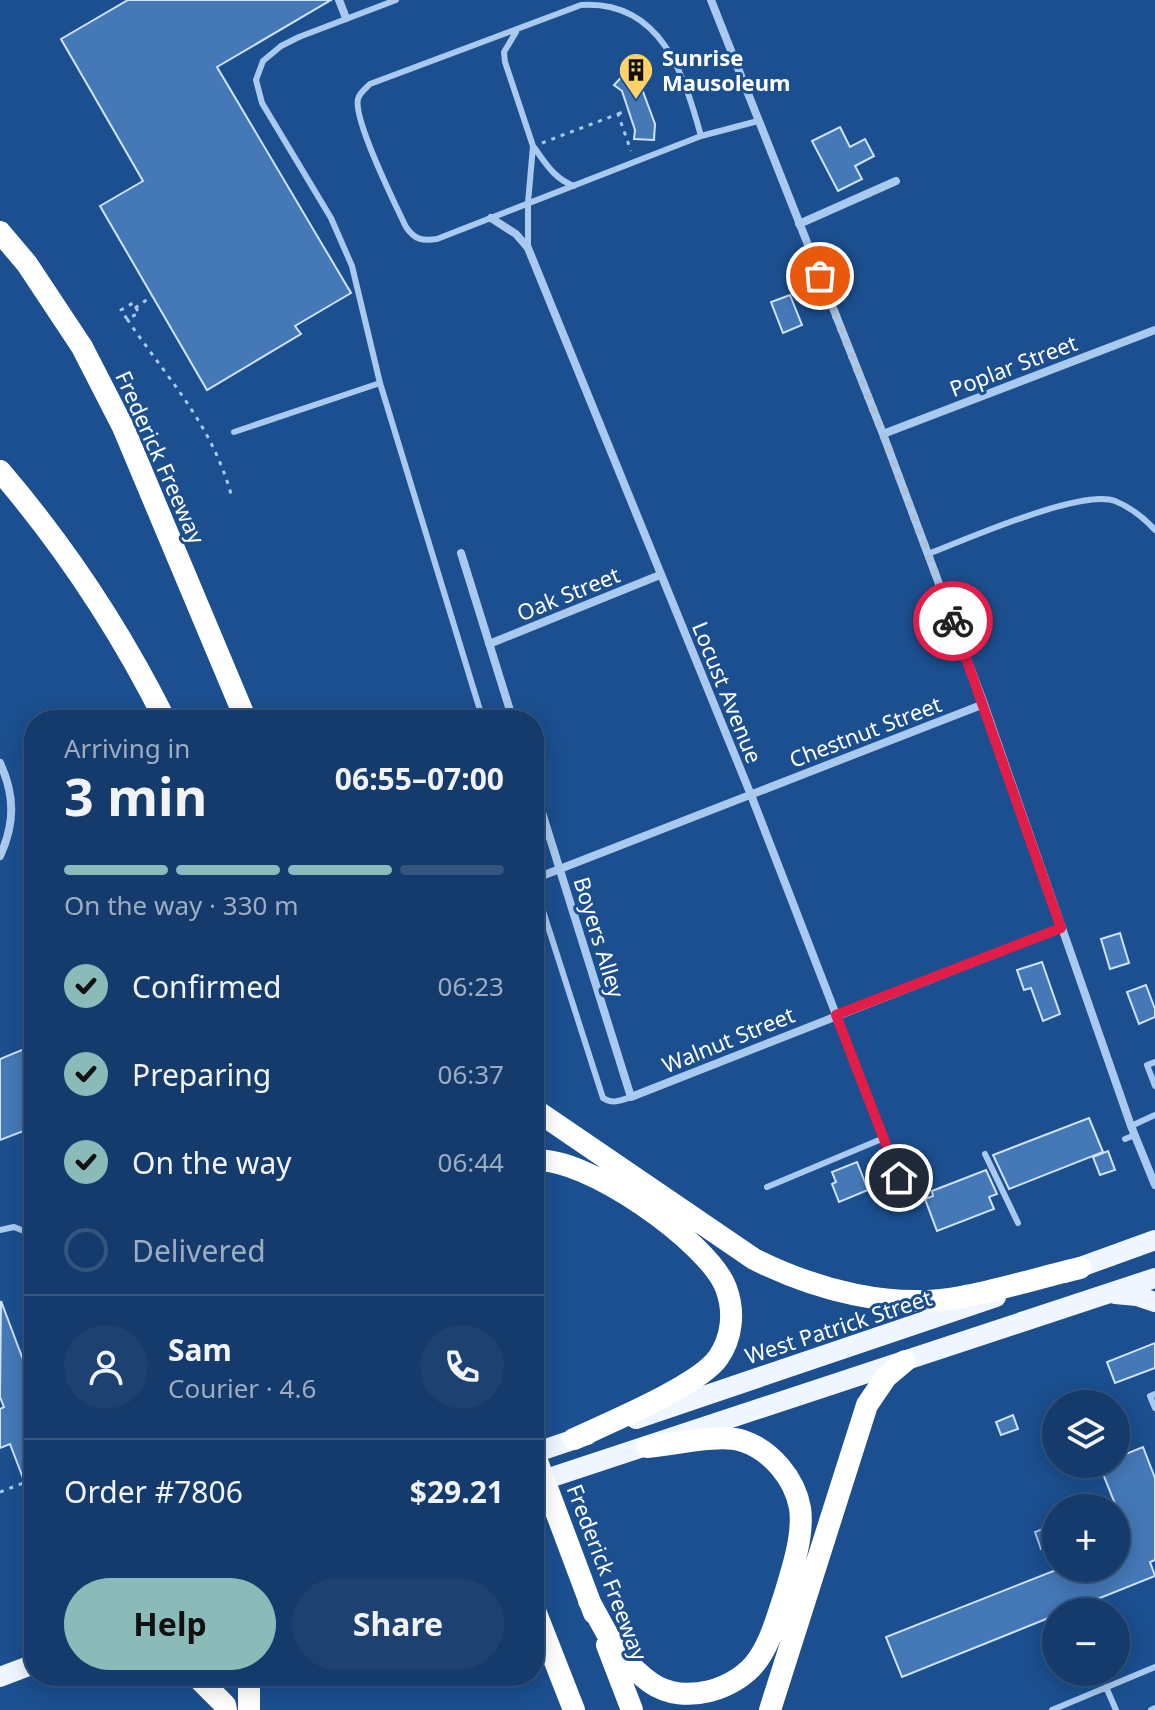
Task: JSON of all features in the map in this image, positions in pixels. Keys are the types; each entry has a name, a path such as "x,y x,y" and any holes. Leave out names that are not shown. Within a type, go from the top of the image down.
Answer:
{"highway":[{"name":"Frederick Freeway","path":"0,232 27,264 82,347 123,427 242,710"},
{"path":"0,471 33,509 87,585 138,666 160,710"},
{"path":"544,1116 754,1259 832,1290 912,1301 959,1298 1080,1268"},
{"path":"544,1162 565,1163 606,1182 658,1216 707,1259 726,1287 730,1303 731,1322 727,1342 717,1360 701,1374 645,1406 574,1439"},
{"path":"770,1710 867,1405 886,1377 905,1361"},
{"path":"589,1601 620,1653 652,1684 673,1692 694,1692 733,1684 758,1659 773,1630 790,1577 801,1521 800,1506 785,1472 761,1451 742,1440 720,1439 647,1447"},
{"name":"Frederick Freeway","path":"544,1477 632,1710"},
{"path":"544,1635 567,1710"},
{"path":"544,1635 574,1710"},
{"path":"206,1686 226,1707"},
{"path":"219,1686 226,1707"},
{"path":"249,1686 249,1710"}],"main road":[{"name":"West Patrick Street","path":"544,1450 1155,1240"},
{"path":"544,1480 1155,1278"},
{"path":"1107,1293 1137,1296 1155,1302"},
{"path":"0,1677 24,1668"}],"street":[{"path":"339,0 346,18"},
{"path":"711,0 928,554 1155,1185"},
{"path":"799,224 896,181"},
{"name":"Locust Avenue","path":"491,218 516,234 528,248 751,795 907,1198"},
{"name":"Poplar Street","path":"883,434 1155,330"},
{"path":"461,553 510,710"},
{"name":"Oak Street","path":"489,644 660,575"},
{"name":"Chestnut Street","path":"544,877 984,704"},
{"path":"0,763 9,781 13,802 11,824 0,856"},
{"name":"Boyers Alley","path":"544,819 631,1097"},
{"name":"Walnut Street","path":"631,1097 1061,928"}],"lane":[{"path":"396,0 281,46 263,61 256,80 262,103 331,218 352,266 380,383 480,710"},
{"path":"701,136 689,92 670,49 660,36 635,16 615,6 600,3 581,5 370,84 358,99 367,136 412,235 419,240 437,239 701,136 758,121"},
{"path":"517,31 504,52 505,62 533,146 559,180 574,186"},
{"path":"528,248 533,146"},
{"path":"234,432 380,383"},
{"path":"928,554 1065,503 1113,500 1147,521 1155,530"},
{"path":"544,912 603,1098 608,1102 618,1102 631,1097"},
{"path":"1155,1062 1147,1065 1155,1086"},
{"path":"1125,1139 1155,1115"},
{"path":"767,1187 884,1138"},
{"path":"985,1154 1018,1223"},
{"path":"0,1230 14,1227 24,1231"},
{"path":"1155,1394 1150,1396 1155,1408"},
{"path":"1052,1710 1155,1667"},
{"path":"1106,1687 1116,1710"}],"path":[{"path":"533,146 628,110"},
{"path":"618,114 636,162"},
{"path":"135,308 152,296"},
{"path":"127,319 139,313 133,303 121,310 127,319 204,427 220,458 231,494"},
{"path":"0,1492 24,1483"}],"water":[{"path":"1042,1529 1042,1549 1041,1549 1035,1532"}],"building":[{"path":"128,0 331,0 217,67 351,293 295,326 301,334 207,390 100,206 143,181 61,39"},
{"name":"Sunrise Mausoleum","path":"628,70 639,81 655,124 654,140 634,139 635,130 622,91 614,85"},
{"path":"840,127 850,147 865,139 874,156 855,166 862,179 838,191 812,141"},
{"path":"790,295 802,325 783,333 771,302"},
{"path":"1120,933 1129,963 1110,969 1101,939"},
{"path":"1042,962 1060,1014 1043,1021 1031,988 1024,990 1017,970"},
{"path":"1146,985 1155,1017 1139,1024 1127,992"},
{"path":"24,1049 24,1131 0,1140 0,1059"},
{"path":"1089,1118 1103,1152 1009,1189 993,1155"},
{"path":"1108,1151 1115,1170 1100,1175 1093,1157"},
{"path":"857,1162 868,1190 839,1202 832,1184 836,1182 832,1172"},
{"path":"986,1170 997,1194 989,1197 994,1209 937,1231 925,1199 933,1196 932,1191"},
{"path":"1,1301 24,1362 23,1478 10,1444 0,1448 0,1409 4,1407 0,1397"},
{"path":"1155,1343 1155,1368 1115,1383 1107,1362"},
{"path":"1013,1415 1018,1429 1001,1435 996,1422"},
{"path":"1143,1447 1155,1478 1155,1560 1150,1562 1155,1576 1100,1598 1042,1598 1042,1621 902,1677 886,1637 1042,1575 1042,1582 1130,1582 1130,1494 1111,1494 1105,1478 1130,1478 1130,1452"}],"way so far":[{"path":"820,276 953,621"}],"place":[{"name":"Sunrise Mausoleum","path":"636,101"}],"route":[{"path":"899,1178 836,1015 1061,928 953,621"}]}
